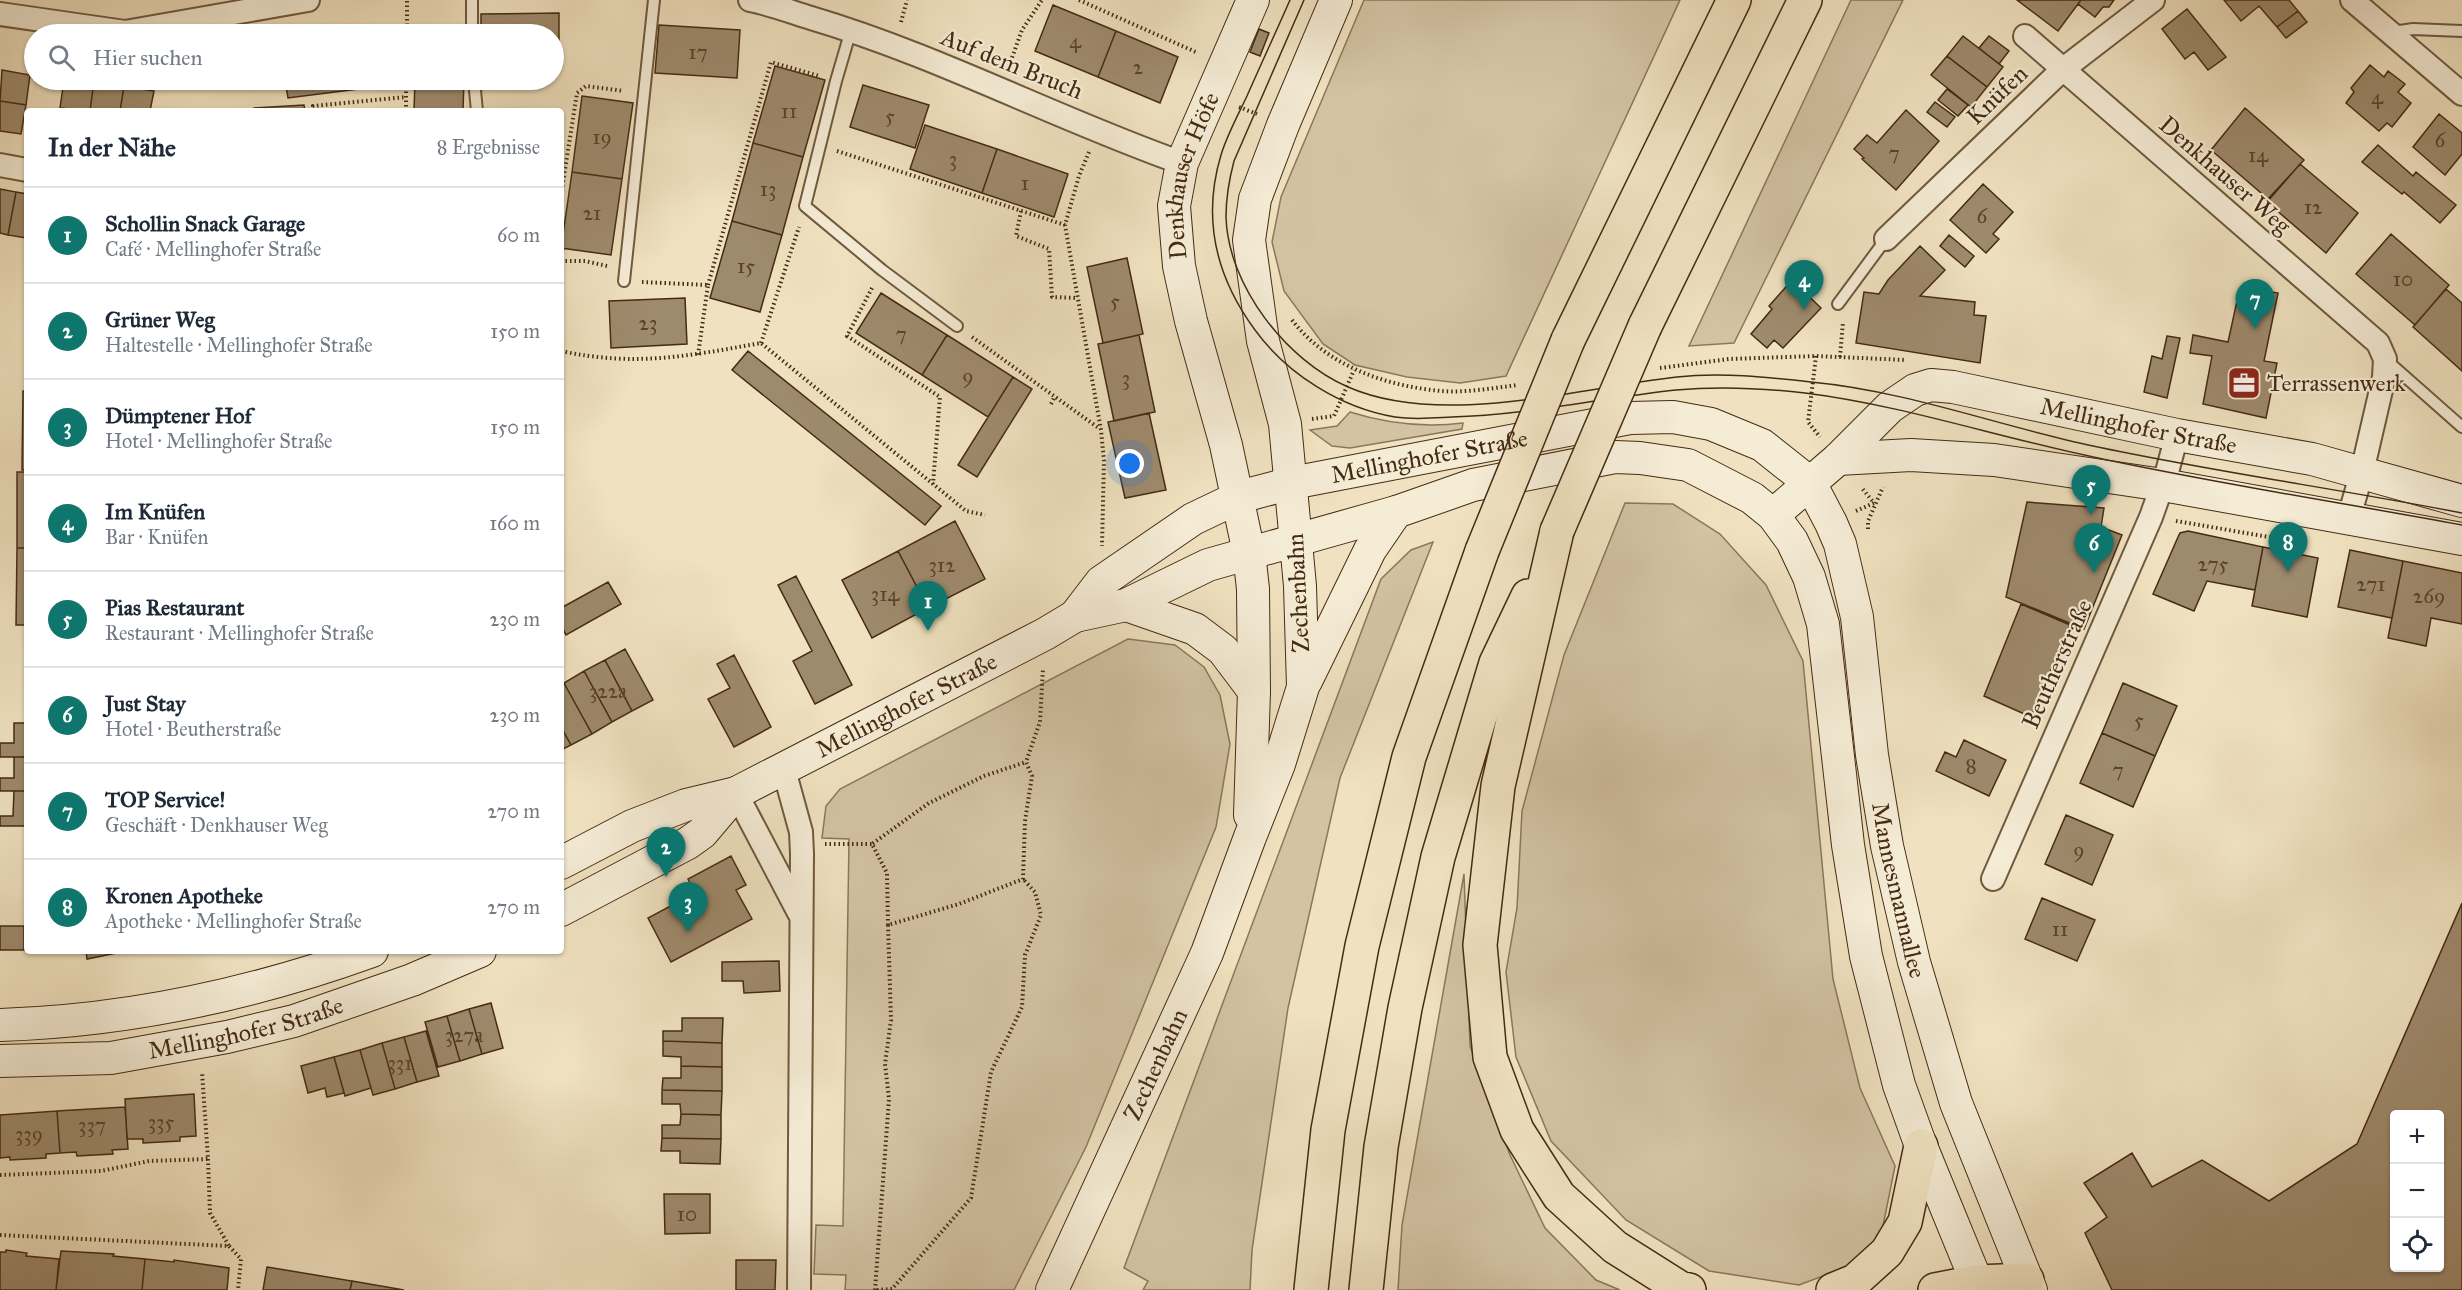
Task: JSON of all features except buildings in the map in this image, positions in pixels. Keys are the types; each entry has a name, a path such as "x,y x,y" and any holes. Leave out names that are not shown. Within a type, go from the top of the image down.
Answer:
{"highway":[{"path":"1311,1290 1328,1130 1362,946 1408,757 1482,550 1568,340 1734,0"},
{"path":"1366,1290 1381,1147 1405,1008 1438,857 1496,663 1557,531 1645,326 1805,0"},
{"path":"1557,531 1498,786 1480,945 1490,1057 1517,1130 1559,1196 1615,1247 1680,1288 1689,1290"},
{"path":"1833,1290 1855,1281 1887,1252 1905,1222 1921,1146"},
{"path":"1935,1290 1978,1286 2023,1287"}],"main road":[{"name":"Denkhauser Höfe","path":"1239,497 1191,321 1179,266 1174,206 1182,163 1223,64 1253,0"},
{"path":"1292,483 1285,424 1259,319 1249,240 1255,199 1283,125 1336,0"},
{"name":"Mellinghofer Straße","path":"564,861 632,826 686,805 736,793 784,770 854,731 1045,634 1075,616 1126,605 1208,565 1396,512 1473,485 1616,457 1640,458 1688,465 1752,498 1773,515 1838,459 1890,407 1915,390 1930,385 1953,387 2177,435 2312,459 2462,501"},
{"path":"1890,407 1911,455"},
{"name":"Mellinghofer Straße","path":"1075,616 1101,582 1193,519 1239,497 1292,483 1630,418 1663,417 1711,423 1762,445 1810,483"},
{"path":"1838,459 1911,455 1994,460 2163,484 2462,539"},
{"name":"Zechenbahn","path":"1052,1290 1208,953 1279,764 1303,687 1300,586 1292,483"},
{"name":"Mannesmannallee","path":"1810,483 1840,544 1857,617 1872,755 1887,846 1914,962 1956,1104 2023,1287"},
{"name":"Zechenbahn","path":"1239,497 1253,590 1254,691 1250,837"},
{"path":"1303,687 1371,550 1396,512"},
{"name":"Mannesmannallee","path":"1773,515 1792,541 1809,577 1823,624 1848,845 1866,956 1899,1084 1921,1146 1978,1286"},
{"path":"1126,605 1195,629 1223,650 1254,691"},
{"name":"Mellinghofer Straße","path":"564,908 688,843 702,833 736,793"},
{"name":"Mellinghofer Straße","path":"0,1025 46,1024 215,998 309,974 364,954"},
{"name":"Mellinghofer Straße","path":"0,1060 111,1058 227,1038 294,1021 412,980 473,954"}],"street":[{"path":"171,24 308,0"},
{"name":"Auf dem Bruch","path":"750,0 851,30 1182,163"},
{"name":"Knüfen","path":"1886,239 2062,70 2153,0"},
{"path":"2352,0 2462,94"},
{"path":"14,10 85,24"},
{"name":"Denkhauser Weg","path":"2025,36 2378,343 2385,359"},
{"path":"0,165 24,169"},
{"path":"2349,517 2384,377 2385,359"},
{"name":"Beutherstraße","path":"1993,879 2151,517 2177,435"},
{"path":"784,770 801,832 799,1290"},
{"path":"736,793 801,917"}],"lane":[{"path":"472,0 472,24"},
{"path":"624,275 654,0"},
{"path":"2390,32 2413,29 2462,31"},
{"path":"851,30 805,206 882,270 957,326"},
{"path":"475,90 477,108"},
{"path":"1838,304 1886,239"},
{"name":"Denkhauser Weg","path":"2385,359 2462,427"}],"path":[{"path":"407,0 407,24"},
{"path":"1001,89 1022,30 1042,0"},
{"path":"1078,0 1223,64"},
{"path":"698,355 708,285 771,62 836,81"},
{"path":"564,176 577,93 586,86 644,93"},
{"path":"406,90 406,108"},
{"path":"1210,94 1283,125"},
{"path":"313,108 313,106 406,97"},
{"path":"1098,129 1079,176 1065,225 1101,430 1104,461 1101,582"},
{"path":"843,152 1065,225"},
{"path":"761,343 805,206"},
{"path":"1021,211 1016,236 1049,249 1052,297 1078,298"},
{"path":"564,261 585,261 624,275 708,285"},
{"path":"882,270 847,336 940,397 933,485"},
{"path":"1838,304 1844,325 1840,357"},
{"path":"1288,315 1305,337 1354,370 1441,391 1527,384"},
{"path":"957,326 1101,430"},
{"path":"564,352 596,358 642,360 698,355 761,343"},
{"path":"761,343 966,511 985,514"},
{"path":"1658,368 1729,359 1816,356 1909,360"},
{"path":"1051,404 1055,396"},
{"path":"1868,531 1868,521 1874,502"},
{"path":"872,844 887,873 891,1020 885,1064 889,1099 876,1290 892,1289 971,1198 991,1072 1022,1007 1025,955 1041,915 1035,892 1023,879 1025,821 1032,776 1026,762 1040,722 1045,634"},
{"path":"801,832 822,844 872,844 929,803 984,776 1026,762"},
{"path":"888,925 959,904 1023,879"},
{"path":"202,1071 210,1213 229,1246 241,1259 238,1290"},
{"path":"0,1175 101,1171 149,1161 208,1159"},
{"path":"0,1235 229,1246"}],"shaded area":[{"path":"1364,0 1680,0 1506,376 1460,383 1407,377 1355,365 1323,344 1284,291 1272,242 1281,197"},
{"path":"1851,0 1903,0 1734,343 1689,346"},
{"path":"1350,412 1406,424 1463,423 1462,429 1350,448 1332,446 1310,430 1337,426"},
{"path":"1625,503 1673,504 1720,534 1766,585 1803,661 1833,979 1860,1088 1895,1166 1882,1231 1855,1264 1799,1285 1709,1271 1626,1220 1551,1141 1516,1057 1506,972 1517,908 1522,811 1564,655"},
{"path":"1433,542 1340,778 1288,1008 1252,1250 1250,1290 1143,1290 1148,1281 1124,1268 1381,579 1411,550"},
{"path":"1128,639 1175,645 1204,667 1220,695 1230,744 1216,827 1086,1147 1014,1290 845,1290 846,1275 814,1274 816,1225 843,1226 849,839 822,838 826,806 840,789"},
{"path":"1464,874 1470,1046 1510,1155 1545,1228 1596,1280 1620,1290 1398,1290 1402,1225"}],"tram line":[{"path":"1290,0 1223,148 1215,178 1213,201 1216,246 1231,289 1242,310 1268,346 1283,361 1317,387 1355,406 1395,417 1417,419 1536,410 1676,390 1740,388 1805,393 1877,405 2135,466 2462,525"},
{"path":"1304,0 1234,161 1228,189 1226,217 1229,243 1237,269 1249,294 1265,318 1303,359 1325,375 1348,387 1385,399 1425,404 1467,405 1511,402 1677,377 1710,375 1778,378 1882,393 2093,446 2462,513"}],"place":[{"name":"Im Knüfen","path":"1804,310"},
{"name":"TOP Service!","path":"2255,329"},
{"name":"Terrassenwerk","path":"2244,383"},
{"name":"Pias Restaurant","path":"2091,515"},
{"name":"Kronen Apotheke","path":"2288,572"},
{"name":"Just Stay","path":"2094,573"},
{"name":"Schollin Snack Garage","path":"928,631"},
{"name":"Grüner Weg","path":"666,877"},
{"name":"Dümptener Hof","path":"688,932"}]}
